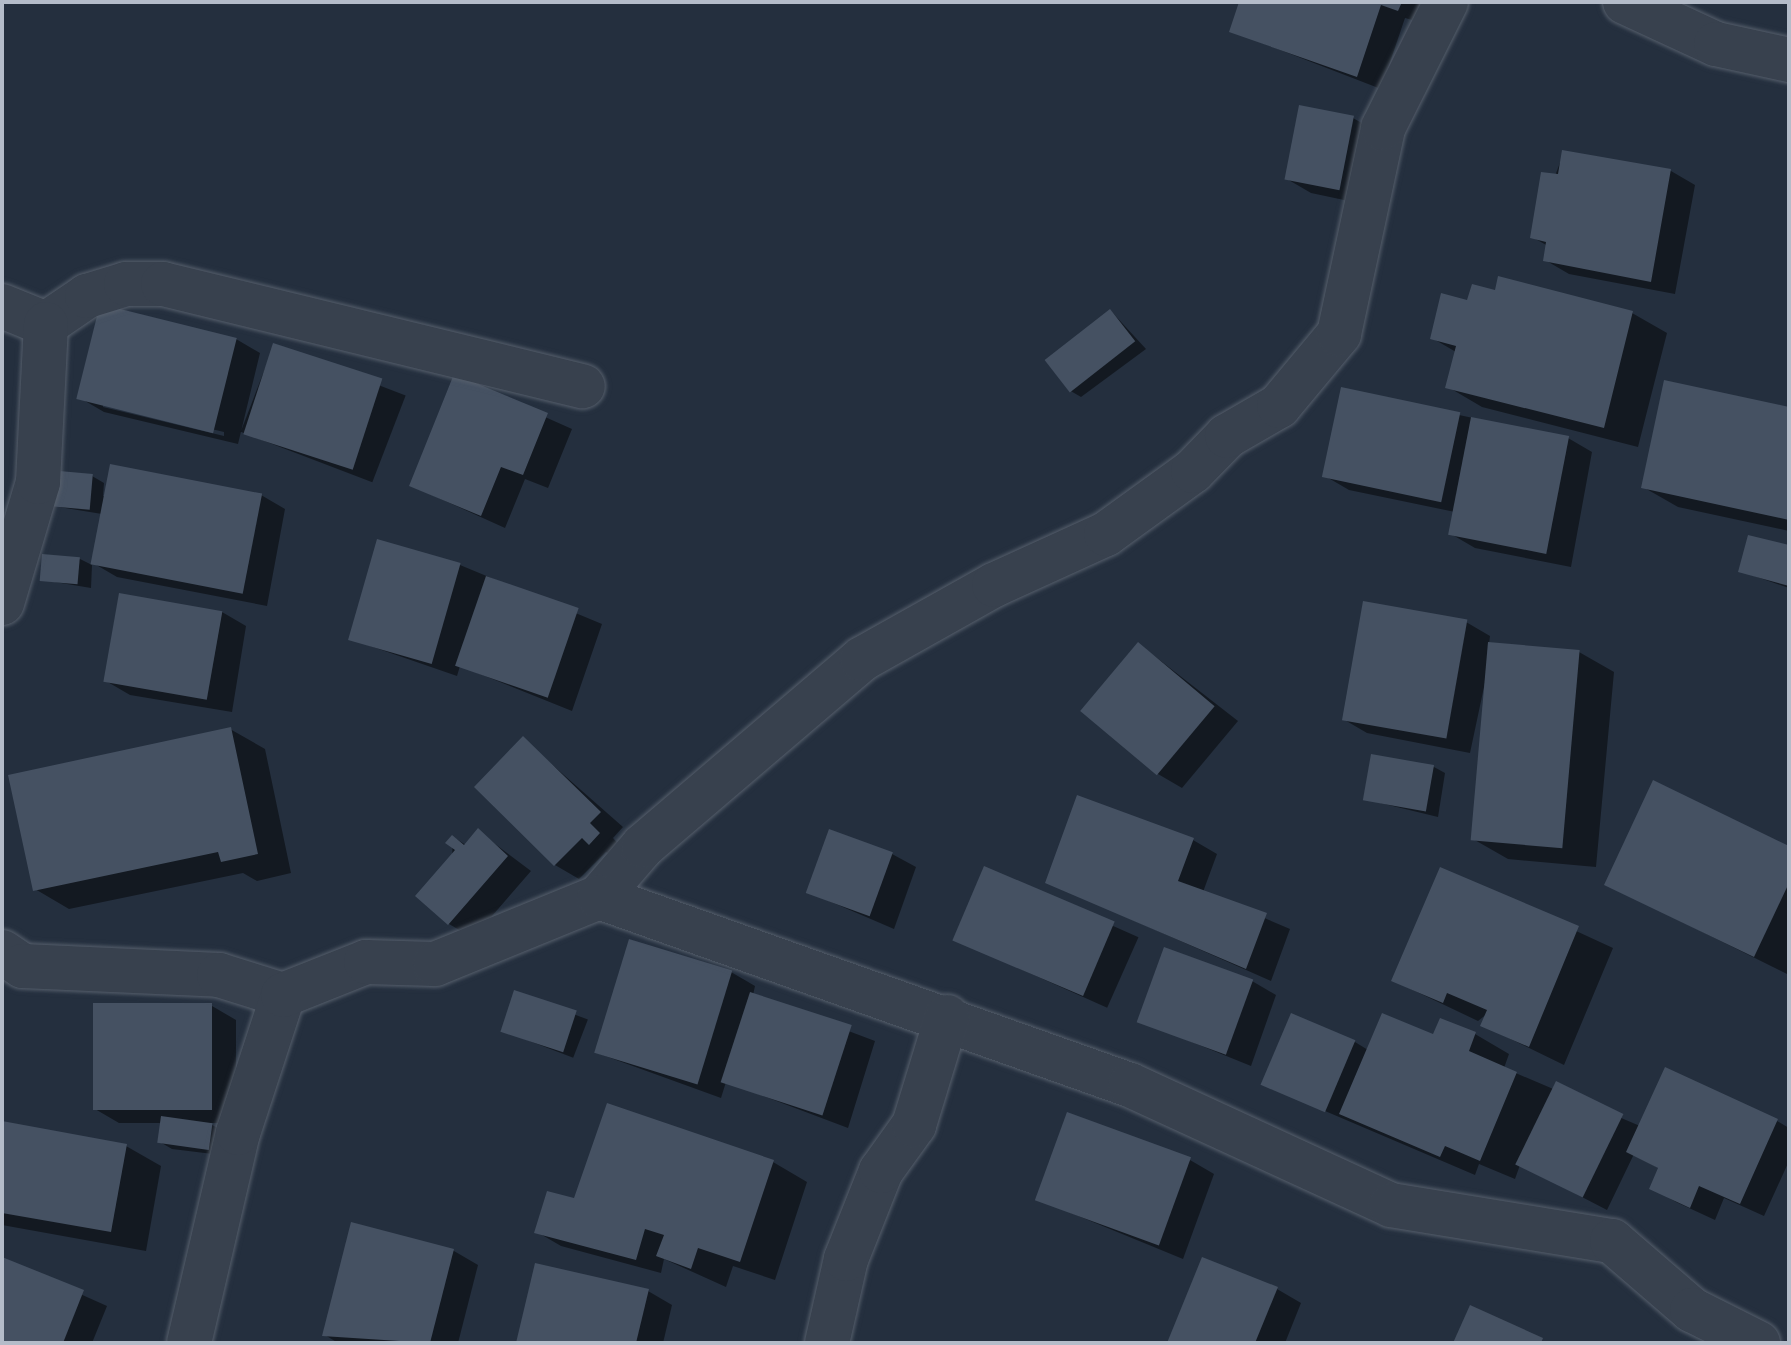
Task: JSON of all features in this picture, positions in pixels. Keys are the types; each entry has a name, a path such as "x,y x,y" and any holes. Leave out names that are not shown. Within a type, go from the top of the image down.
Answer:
{"street":[{"path":"2,952 23,966 219,975 283,995 366,962 435,964 599,897 643,846 862,659 994,585 1106,534 1193,471 1227,436 1279,406 1339,334 1383,128 1446,2"},
{"path":"1625,2 1716,44 1789,60"},
{"path":"46,324 87,296 126,284 163,284 583,386"},
{"path":"2,306 46,324"},
{"path":"2,603 38,482 46,324"},
{"path":"599,897 947,1017 1130,1085 1391,1205 1612,1241 1692,1310 1758,1343"},
{"path":"189,1343 238,1133 283,995"},
{"path":"827,1343 846,1259 881,1171 914,1125 947,1017"}],"building":[{"path":"1239,2 1402,2 1398,11 1381,5 1357,77 1229,32"},
{"path":"1299,105 1354,116 1339,190 1284,180"},
{"path":"1562,150 1671,169 1651,282 1543,261 1546,242 1530,238 1541,172 1558,174"},
{"path":"1498,276 1633,311 1604,428 1445,388 1456,346 1430,339 1441,293 1467,300 1472,284 1495,290"},
{"path":"100,304 237,338 213,433 76,399"},
{"path":"1110,309 1135,341 1070,392 1045,360"},
{"path":"273,343 382,379 353,470 243,434"},
{"path":"454,374 548,413 523,475 501,467 481,516 409,486"},
{"path":"1664,380 1789,407 1789,520 1641,488"},
{"path":"1341,387 1460,412 1441,502 1322,477"},
{"path":"1471,417 1569,436 1546,554 1448,535"},
{"path":"110,464 262,494 243,594 91,564"},
{"path":"48,470 93,474 90,510 45,506"},
{"path":"1748,535 1789,545 1789,586 1738,572"},
{"path":"377,539 461,563 432,664 348,640"},
{"path":"42,554 80,557 78,584 40,581"},
{"path":"486,576 579,608 548,698 455,666"},
{"path":"119,593 222,611 207,700 103,682"},
{"path":"1363,601 1467,619 1446,739 1342,720"},
{"path":"1138,642 1215,706 1157,775 1080,711"},
{"path":"1488,642 1580,650 1562,848 1471,840"},
{"path":"231,727 258,854 221,862 218,852 33,891 8,775"},
{"path":"523,736 601,812 590,823 600,833 589,845 582,838 554,866 474,787"},
{"path":"1371,754 1434,765 1426,811 1363,800"},
{"path":"1653,780 1789,846 1789,883 1754,957 1604,885"},
{"path":"1077,795 1194,838 1178,881 1267,913 1246,969 1045,883"},
{"path":"478,828 508,856 448,925 415,896 455,850 445,843 452,835 464,845"},
{"path":"829,829 893,852 870,916 806,893"},
{"path":"984,866 1115,921 1083,996 952,941"},
{"path":"1440,867 1579,926 1529,1047 1480,1026 1487,1010 1447,993 1443,1003 1391,981"},
{"path":"629,939 732,971 697,1084 594,1053"},
{"path":"1164,947 1253,979 1226,1055 1137,1022"},
{"path":"514,990 577,1010 563,1052 500,1032"},
{"path":"750,992 852,1025 822,1115 721,1082"},
{"path":"93,1003 212,1003 212,1110 93,1110"},
{"path":"1291,1013 1355,1040 1325,1112 1261,1085"},
{"path":"1382,1013 1433,1034 1440,1018 1476,1032 1469,1051 1517,1072 1480,1161 1445,1146 1440,1157 1339,1114"},
{"path":"1665,1067 1778,1119 1740,1204 1699,1186 1690,1208 1649,1189 1658,1168 1626,1152"},
{"path":"1556,1081 1623,1114 1583,1197 1515,1165"},
{"path":"607,1103 774,1160 740,1262 698,1248 691,1269 656,1256 664,1235 645,1229 636,1260 534,1233 547,1191 574,1198"},
{"path":"1067,1112 1191,1157 1159,1245 1035,1200"},
{"path":"161,1116 212,1123 209,1150 157,1143"},
{"path":"2,1121 127,1144 111,1232 2,1213"},
{"path":"351,1222 454,1249 430,1343 322,1336"},
{"path":"2,1257 84,1290 63,1343 2,1343"},
{"path":"1202,1257 1278,1287 1255,1343 1167,1343"},
{"path":"535,1263 649,1289 636,1343 516,1343"},
{"path":"1470,1305 1543,1338 1541,1343 1453,1343"}]}
